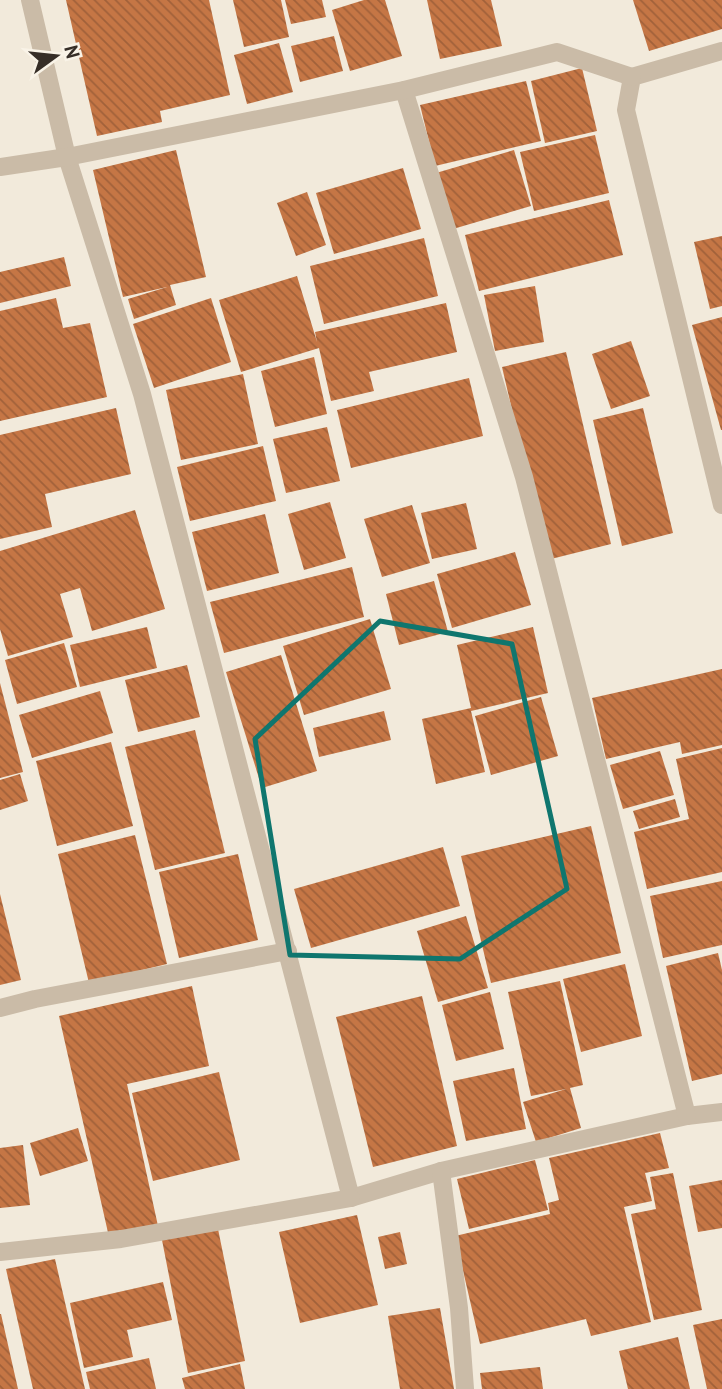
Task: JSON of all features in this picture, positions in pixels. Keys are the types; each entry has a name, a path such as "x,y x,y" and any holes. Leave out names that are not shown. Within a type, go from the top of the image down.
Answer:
{"street":[{"path":"30,0 67,158 142,394 351,1198"},
{"path":"0,167 67,158 404,90 557,52 632,77 722,51"},
{"path":"632,77 626,110 722,505"},
{"path":"404,90 524,477 687,1116"},
{"path":"0,1007 288,951"},
{"path":"0,1252 121,1239 351,1198 442,1171 687,1116 722,1112"},
{"path":"442,1171 459,1308 465,1389"}],"highlighted area":[{"path":"380,621 512,644 567,889 460,959 290,955 255,739"}],"building":[{"path":"66,0 209,0 230,95 160,111 162,122 97,136"},
{"path":"233,0 281,0 289,37 244,47"},
{"path":"285,0 322,0 326,17 291,24"},
{"path":"364,0 385,0 402,56 350,71 332,10"},
{"path":"427,0 491,0 502,46 440,59"},
{"path":"633,0 722,0 722,29 649,51"},
{"path":"334,36 343,71 300,82 291,46"},
{"path":"279,43 293,92 247,104 234,55"},
{"path":"582,68 597,131 545,143 531,81"},
{"path":"526,81 541,141 435,166 420,105"},
{"path":"595,135 609,193 534,211 520,152"},
{"path":"176,150 206,277 170,285 176,305 134,319 128,299 167,287 123,297 93,170"},
{"path":"514,150 531,206 453,229 436,173"},
{"path":"403,168 421,229 334,254 316,193"},
{"path":"307,192 326,245 296,256 277,203"},
{"path":"609,200 623,255 479,291 465,235"},
{"path":"722,236 722,306 710,309 694,242"},
{"path":"424,238 438,296 324,324 310,266"},
{"path":"64,257 71,286 0,303 0,272"},
{"path":"297,276 317,342 315,332 446,303 457,352 369,372 374,391 331,401 319,348 241,372 219,300"},
{"path":"535,286 544,342 495,351 484,295"},
{"path":"56,298 63,328 90,323 107,397 0,421 0,311"},
{"path":"211,298 231,362 154,388 133,324"},
{"path":"722,317 722,430 721,430 692,325"},
{"path":"631,341 650,396 611,409 592,354"},
{"path":"566,352 611,544 547,560 502,367"},
{"path":"314,357 327,414 275,427 261,371"},
{"path":"243,374 258,444 181,460 166,390"},
{"path":"469,378 483,436 351,468 337,410"},
{"path":"116,408 131,474 45,494 52,527 0,539 0,435"},
{"path":"643,408 673,533 622,546 593,420"},
{"path":"327,427 340,481 286,493 273,439"},
{"path":"263,446 276,501 190,521 177,467"},
{"path":"330,502 346,558 304,570 288,514"},
{"path":"466,503 477,549 432,559 421,513"},
{"path":"412,505 430,563 382,577 364,519"},
{"path":"135,510 165,609 92,631 80,588 60,594 73,637 8,656 0,629 0,551"},
{"path":"265,514 279,573 207,591 192,532"},
{"path":"515,552 531,605 452,628 437,574"},
{"path":"352,567 364,617 224,653 210,602"},
{"path":"434,581 448,632 399,645 386,594"},
{"path":"370,619 391,689 304,715 283,646"},
{"path":"147,627 157,668 80,687 70,645"},
{"path":"533,627 548,693 471,711 485,772 436,784 422,719 471,708 457,645"},
{"path":"64,643 77,687 17,704 5,660"},
{"path":"281,655 317,771 262,788 226,672"},
{"path":"187,665 200,717 138,732 125,680"},
{"path":"722,669 722,745 682,754 680,742 606,759 592,698"},
{"path":"0,683 23,772 0,778"},
{"path":"100,691 113,733 32,758 19,715"},
{"path":"541,697 558,756 491,775 475,716"},
{"path":"384,711 391,740 319,757 313,728"},
{"path":"195,730 225,853 155,870 125,747"},
{"path":"111,742 133,826 57,846 36,761"},
{"path":"722,748 722,872 647,889 634,832 689,819 676,759"},
{"path":"660,751 674,795 623,809 610,765"},
{"path":"20,774 28,801 0,810 0,780"},
{"path":"675,799 680,817 639,829 633,811"},
{"path":"591,826 621,953 491,983 461,856"},
{"path":"135,835 167,964 89,983 58,854"},
{"path":"443,847 460,906 311,948 294,889"},
{"path":"238,854 258,940 179,958 159,872"},
{"path":"722,881 722,945 663,958 650,896"},
{"path":"0,894 21,980 0,985"},
{"path":"466,916 488,988 438,1002 417,931"},
{"path":"718,953 722,970 722,1074 692,1081 666,966"},
{"path":"625,964 642,1036 581,1052 563,979"},
{"path":"560,981 583,1085 570,1088 581,1128 536,1142 523,1102 566,1089 531,1096 508,992"},
{"path":"192,986 209,1066 127,1084 158,1226 109,1237 59,1016"},
{"path":"490,992 504,1049 456,1061 442,1005"},
{"path":"422,996 457,1146 373,1167 336,1017"},
{"path":"514,1068 526,1129 466,1141 453,1081"},
{"path":"219,1072 240,1160 153,1181 132,1093"},
{"path":"78,1128 88,1161 40,1176 30,1143"},
{"path":"660,1133 669,1168 645,1173 652,1201 624,1207 651,1322 591,1336 586,1319 480,1344 455,1236 550,1214 548,1203 559,1200 549,1158"},
{"path":"23,1145 30,1205 0,1208 0,1148"},
{"path":"535,1160 548,1210 469,1229 457,1179"},
{"path":"673,1173 702,1310 654,1320 631,1214 656,1209 650,1177"},
{"path":"722,1180 722,1228 698,1232 689,1186"},
{"path":"357,1215 378,1305 300,1323 279,1232"},
{"path":"218,1229 245,1361 188,1373 162,1240"},
{"path":"400,1232 407,1264 385,1269 378,1237"},
{"path":"55,1259 85,1389 33,1389 6,1269"},
{"path":"163,1282 172,1320 127,1330 133,1357 84,1368 70,1303"},
{"path":"440,1308 454,1389 400,1389 388,1316"},
{"path":"1,1314 18,1389 0,1389"},
{"path":"722,1319 722,1389 707,1389 693,1325"},
{"path":"678,1337 690,1389 628,1389 619,1351"},
{"path":"149,1358 156,1389 90,1389 86,1372"},
{"path":"240,1364 245,1389 185,1389 182,1378"},
{"path":"540,1367 543,1389 482,1389 480,1373"}]}
